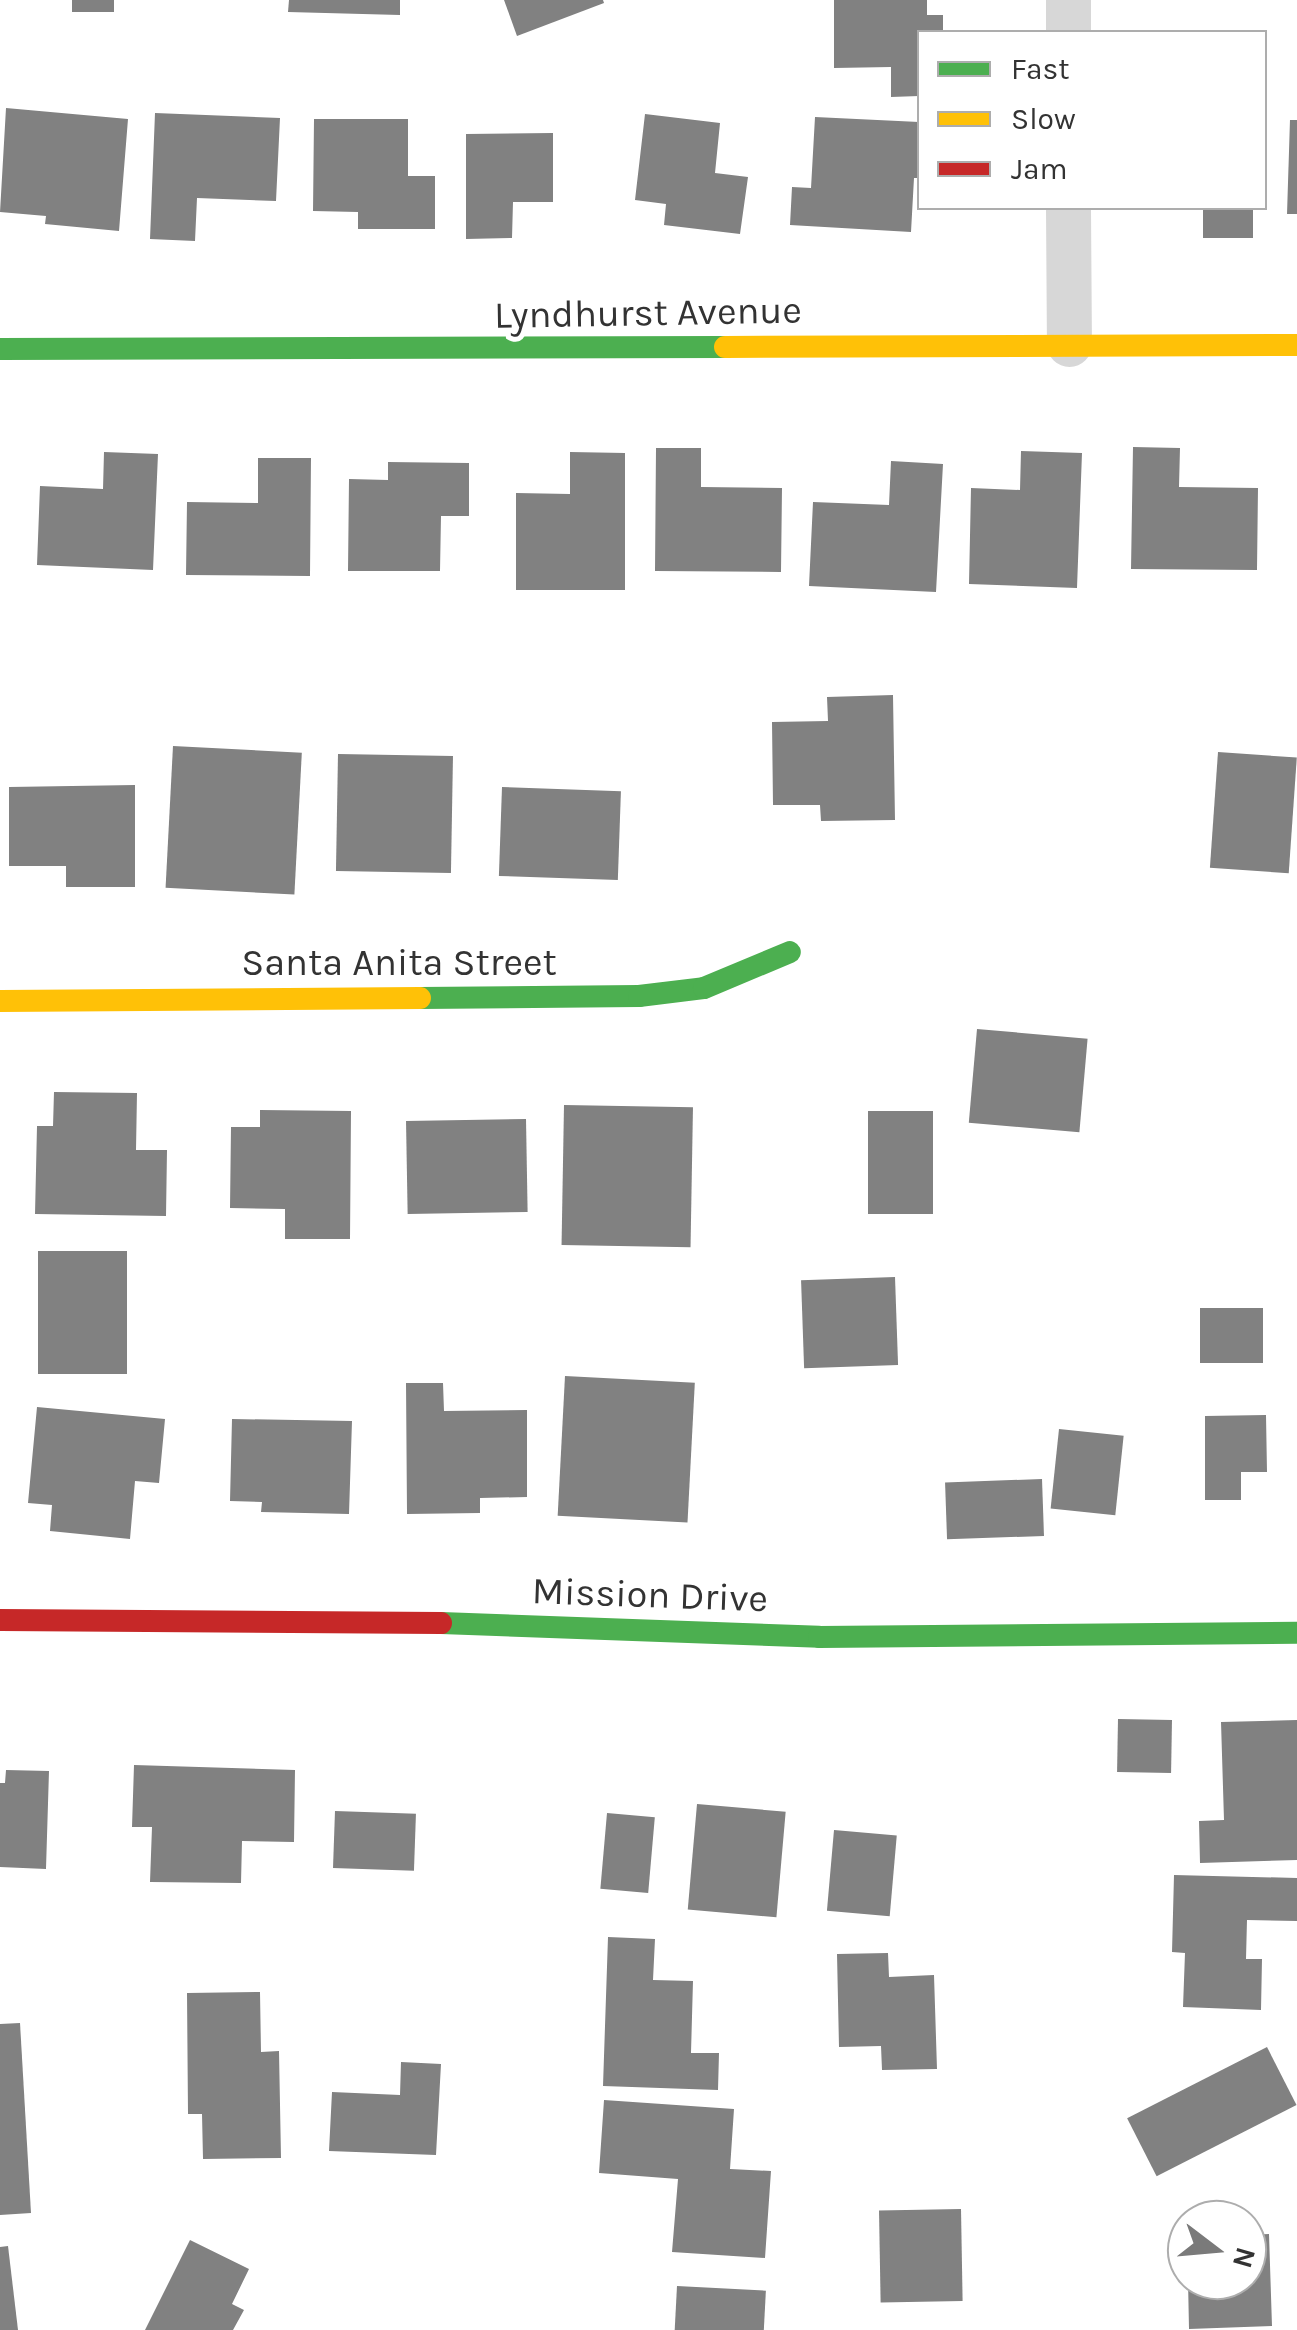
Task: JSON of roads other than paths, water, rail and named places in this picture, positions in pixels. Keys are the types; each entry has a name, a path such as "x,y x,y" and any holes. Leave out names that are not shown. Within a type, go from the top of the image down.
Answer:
{"street":[{"path":"1068,0 1068,30"},
{"path":"1068,210 1068,344"},
{"name":"Lyndhurst Avenue","path":"0,349 1297,344"},
{"name":"Santa Anita Street","path":"0,1001 638,996 704,988 790,952"},
{"name":"Mission Drive","path":"0,1620 490,1623 819,1637 1297,1633"}]}
